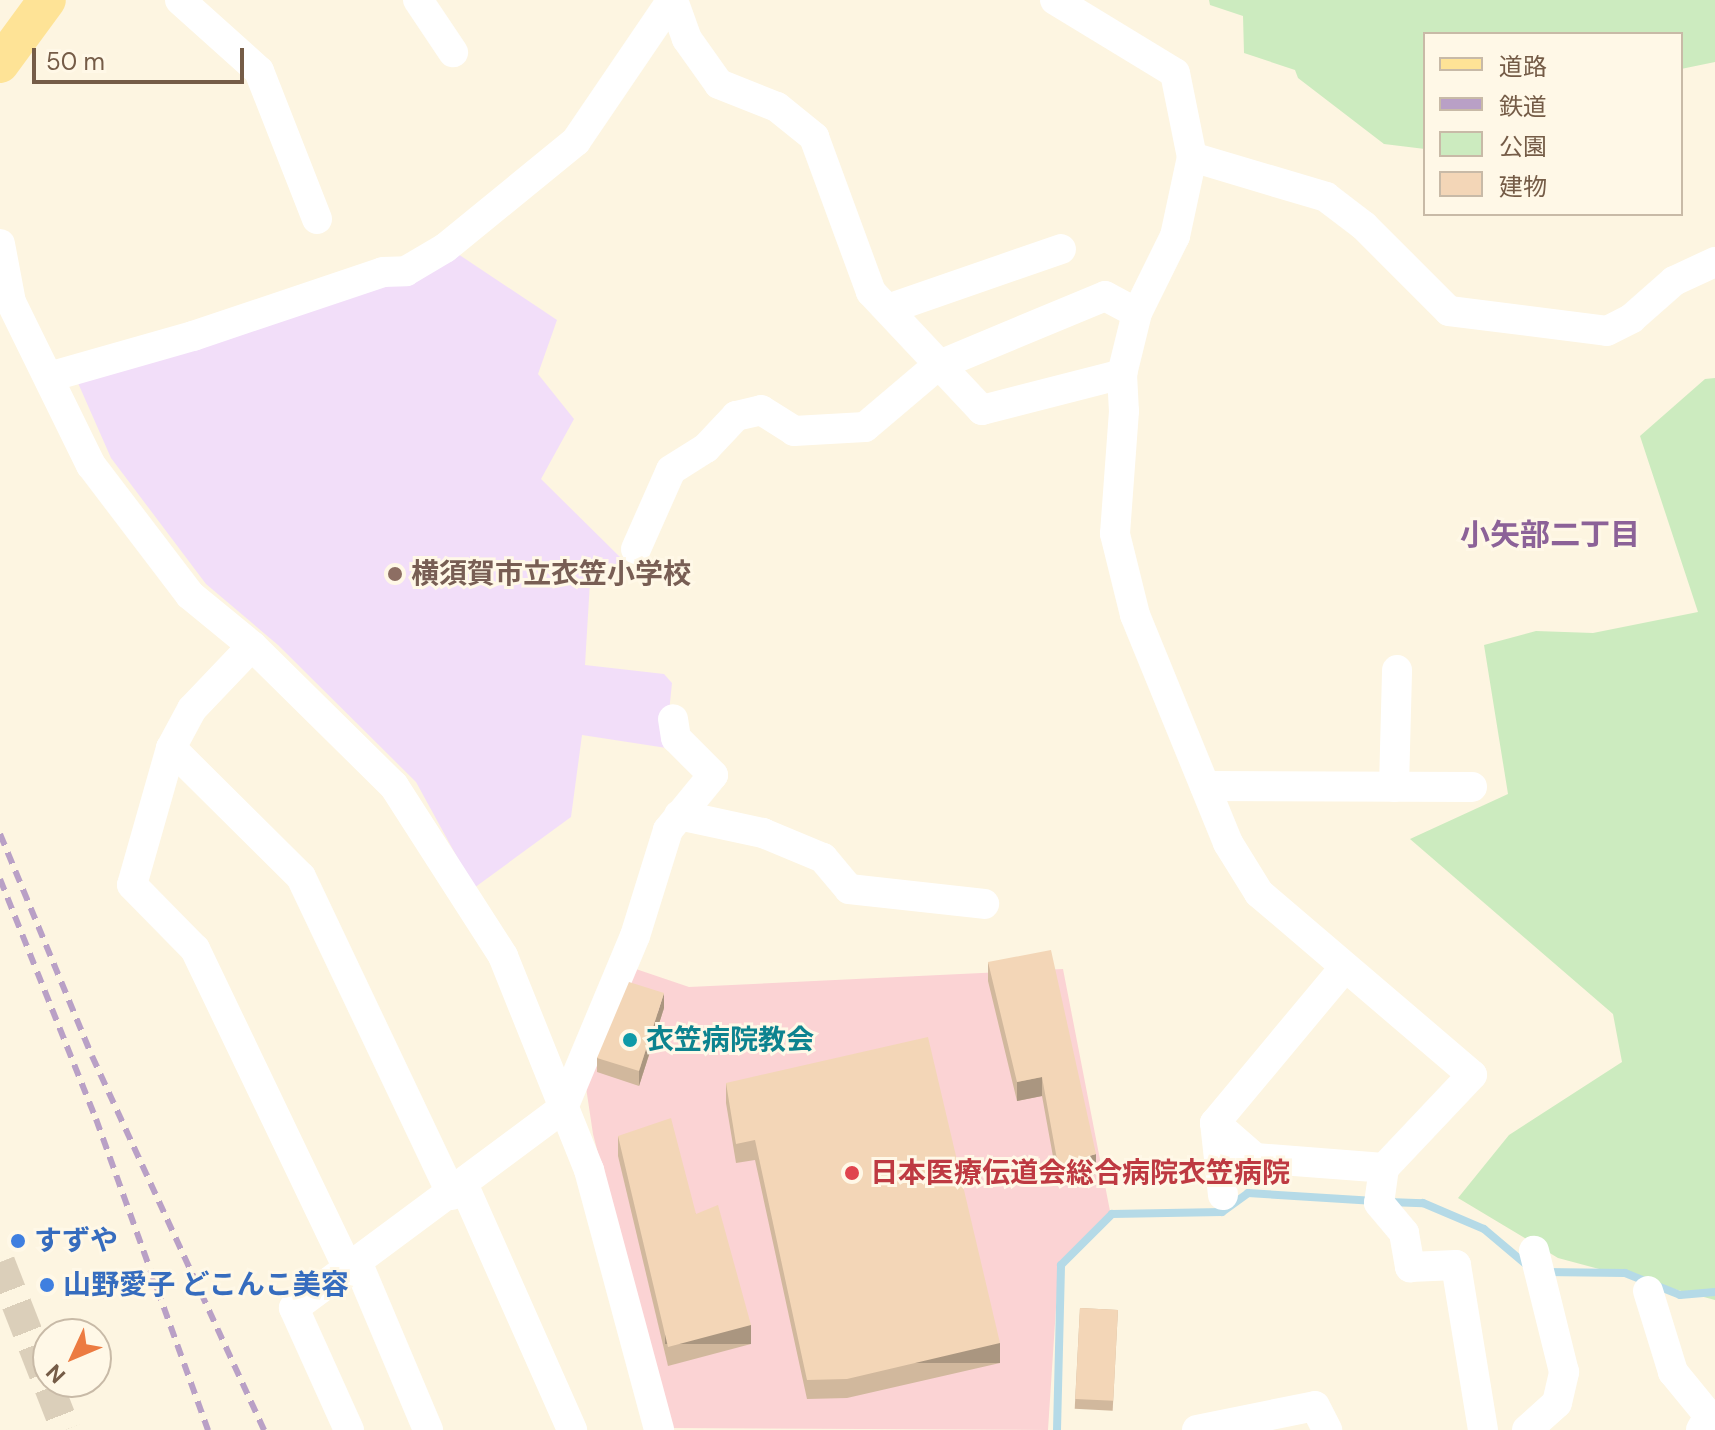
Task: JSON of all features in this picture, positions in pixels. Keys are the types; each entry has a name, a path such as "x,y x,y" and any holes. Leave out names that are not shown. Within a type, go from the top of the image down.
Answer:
{"main road":[{"path":"0,64 47,0"}],"street":[{"path":"180,0 259,71 317,219"},
{"path":"418,0 453,52"},
{"path":"672,0 687,39 719,84 777,107 814,137 871,292 937,366 982,410 1122,374"},
{"path":"49,377 193,336 383,272 406,271 445,248 576,141 672,0"},
{"path":"1055,0 1175,73 1192,157 1175,236 1137,313 1122,374 1124,411 1115,534 1135,615 1228,843 1259,893 1472,1075 1384,1168 1379,1203 1404,1233 1410,1267 1456,1265 1483,1430"},
{"path":"1192,157 1326,197 1364,226 1449,311 1607,331 1632,318 1674,281 1715,262"},
{"path":"0,244 11,302 91,465 190,595 252,646 394,786 439,851 503,956 589,1170 659,1430"},
{"path":"888,309 1061,249"},
{"path":"636,549 671,470 706,448 736,416 761,410 794,431 865,427 937,366 1105,296 1137,313"},
{"path":"252,646 192,709 171,748 132,885 195,949 353,1268 428,1430"},
{"path":"1394,787 1397,670"},
{"path":"349,1430 294,1308 458,1190 563,1108 635,936 668,830 713,775 676,738 673,719"},
{"path":"171,748 301,877 458,1190 572,1430"},
{"path":"1205,786 1472,787"},
{"path":"679,815 763,833 823,858 849,889 984,904"},
{"path":"1223,1195 1216,1165 1215,1123 1344,968"},
{"path":"1215,1123 1255,1158 1384,1168"},
{"path":"1527,1430 1557,1403 1564,1372 1534,1251"},
{"path":"1648,1291 1673,1372 1709,1416 1701,1430"},
{"path":"1197,1430 1315,1406 1327,1430"}],"shaded area":[{"name":"横須賀市立衣笠小学校","path":"458,254 557,320 538,374 574,419 541,479 621,558 618,564 591,565 585,665 664,674 672,683 667,732 673,749 582,735 571,817 474,888 416,782 278,645 206,584 111,458 78,383"},
{"name":"日本医療伝道会総合病院衣笠病院","path":"630,967 689,987 1063,969 1110,1211 1059,1262 1048,1430 669,1428 593,1134 584,1074"}],"green space":[{"path":"1209,0 1715,0 1715,62 1683,69 1683,32 1423,32 1423,149 1384,144 1298,78 1295,70 1244,53 1243,16 1210,5"},
{"path":"1715,378 1715,1300 1558,1258 1458,1198 1509,1135 1622,1062 1613,1014 1410,839 1508,794 1484,645 1536,631 1593,633 1698,612 1640,436 1705,379"}],"building":[{"path":"1051,950 1096,1154 1058,1165 1042,1077 1017,1082 988,962"},
{"name":"衣笠病院教会","path":"629,982 664,993 639,1071 597,1058"},
{"path":"928,1037 1000,1343 847,1379 807,1380 755,1140 736,1144 726,1083"},
{"path":"671,1118 696,1214 718,1205 751,1325 668,1347 618,1136"},
{"path":"1080,1308 1118,1310 1113,1401 1075,1399"}],"waterway":[{"path":"1057,1430 1061,1265 1112,1214 1222,1212 1248,1193 1375,1201"},
{"path":"1388,1202 1423,1203 1484,1229 1528,1266"},
{"path":"1544,1272 1625,1273 1680,1295 1715,1292"}],"tunnel":[{"path":"0,1262 66,1430"}],"railway":[{"path":"0,834 92,1056 264,1430"},
{"path":"0,879 96,1119 208,1430"}],"place":[{"name":"横須賀市立衣笠小学校","path":"395,574"},
{"name":"衣笠病院教会","path":"630,1040"},
{"name":"日本医療伝道会総合病院衣笠病院","path":"852,1173"},
{"name":"すずや","path":"18,1241"},
{"name":"山野愛子 どこんこ美容","path":"47,1285"}],"district":[{"name":"小矢部二丁目","path":"1550,535"}]}
